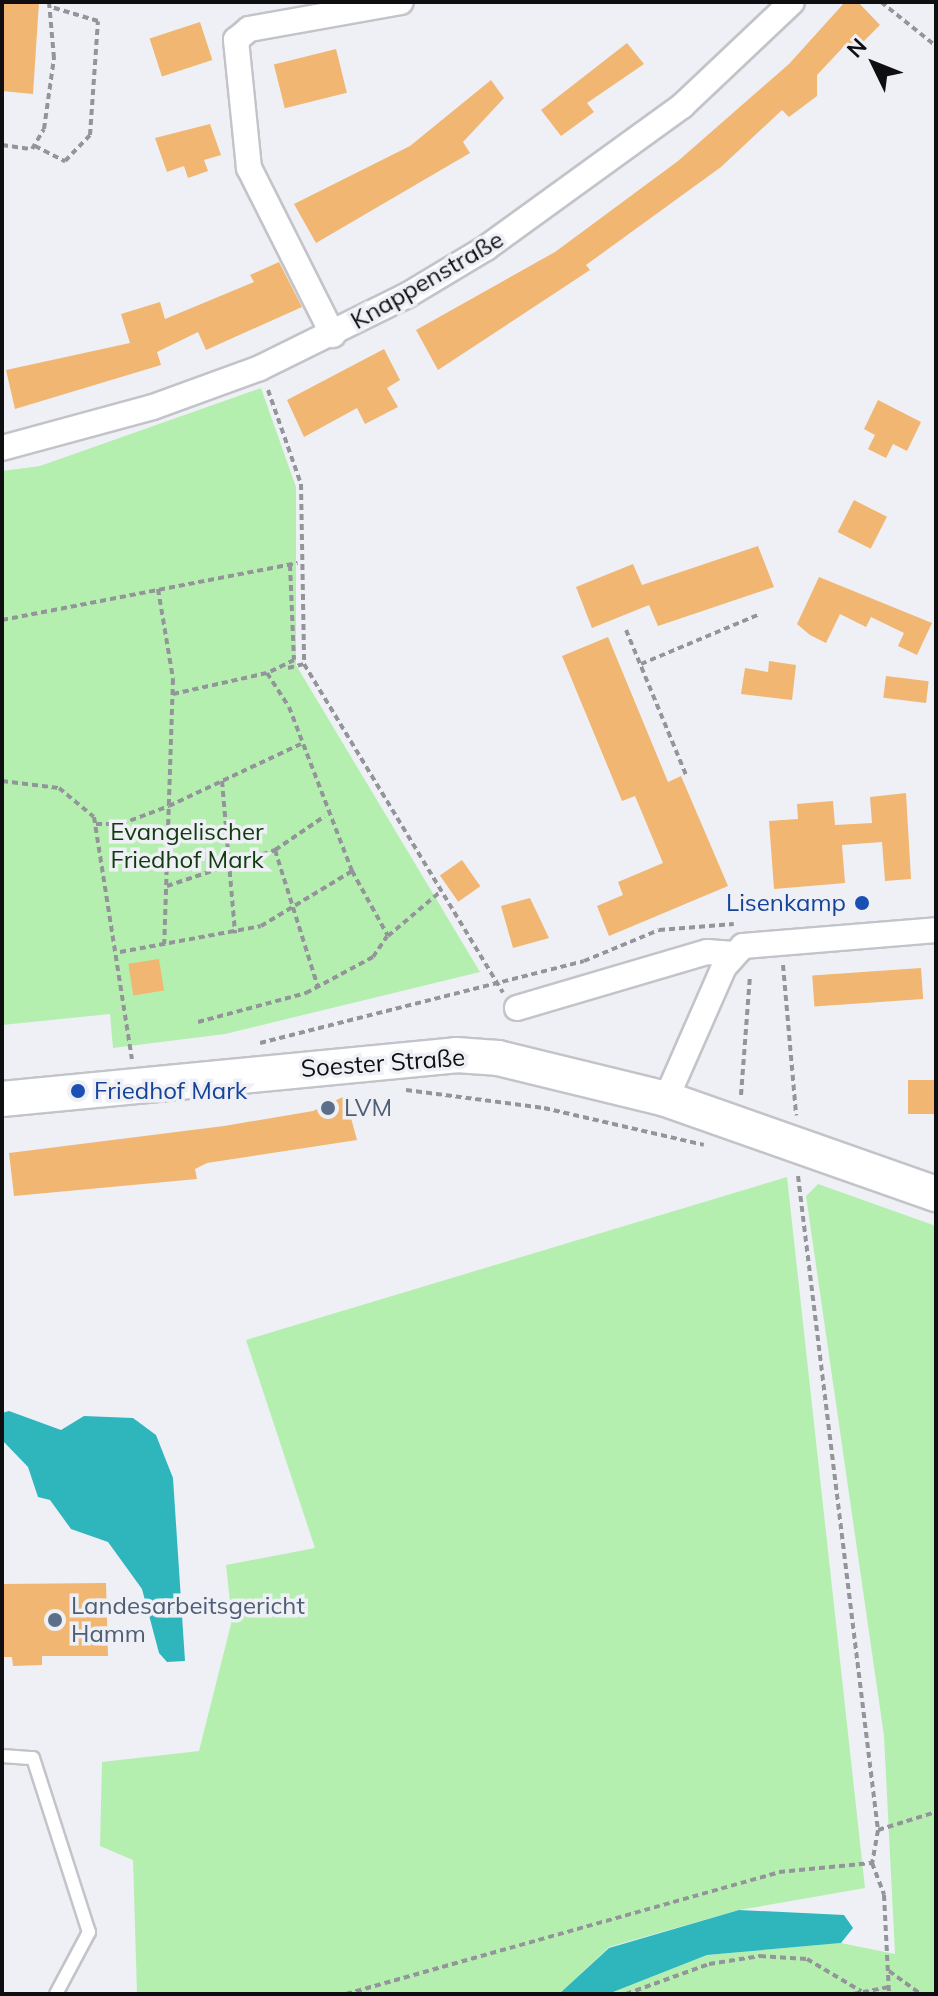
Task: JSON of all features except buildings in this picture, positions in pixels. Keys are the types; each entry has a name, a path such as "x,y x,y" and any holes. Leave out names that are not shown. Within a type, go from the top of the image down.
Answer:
{"main road":[{"name":"Soester Straße","path":"2,1099 456,1055 552,1067 666,1099 733,1122 797,1131 936,1194"}],"street":[{"path":"333,335 249,168 236,40 249,29 401,2"},
{"name":"Knappenstraße","path":"2,448 153,407 260,368 333,335 486,248 560,197 682,106 792,2"},
{"path":"666,1099 734,954 755,940 936,930"},
{"path":"517,1008 707,952 734,954"}],"lane":[{"path":"2,1756 33,1758 89,1932 56,1994"}],"path":[{"path":"881,2 936,46"},
{"path":"2,145 18,151 35,146 65,161 90,135 98,21 50,4 52,84 35,146"},
{"path":"260,368 301,484 298,563 304,664 496,984 517,1008"},
{"path":"2,620 298,563"},
{"path":"285,668 294,660 290,565"},
{"path":"158,589 173,694 164,944"},
{"path":"640,665 760,614"},
{"path":"626,630 686,775"},
{"path":"173,694 304,664"},
{"path":"267,673 303,743 325,816 388,936"},
{"path":"96,824 121,824 169,806 303,743"},
{"path":"2,781 59,788 85,804 96,824 120,952 132,1059"},
{"path":"222,781 235,933"},
{"path":"167,886 275,850 325,816"},
{"path":"275,850 318,987"},
{"path":"120,952 235,933 293,910 352,871"},
{"path":"198,1022 318,987 373,957 388,936 441,891"},
{"path":"249,1047 584,961 659,930 719,921 749,926"},
{"path":"771,963 783,961 797,1131 878,1830 872,1863 884,1895 889,1994"},
{"path":"733,1122 741,1096 749,977 759,965"},
{"path":"117,1060 147,1058"},
{"path":"400,1090 544,1108 709,1146"},
{"path":"878,1830 936,1812"},
{"path":"346,1994 779,1872 872,1863"},
{"path":"626,1994 709,1964 760,1956 807,1959 861,1991"},
{"path":"889,1971 921,1994"},
{"path":"853,1994 888,1987"}],"green space":[{"name":"Evangelischer Friedhof Mark","path":"261,388 296,487 296,665 480,972 225,1034 113,1048 110,1014 2,1025 2,471 40,466"},
{"path":"787,1177 865,1888 739,1910 609,1947 559,1994 137,1994 133,1860 100,1846 102,1762 199,1751 232,1620 226,1565 315,1548 246,1340"},
{"path":"818,1184 936,1226 936,1994 608,1994 707,1955 841,1943 895,1954 884,1736 806,1196"}],"water":[{"path":"9,1411 61,1430 84,1416 133,1418 156,1435 173,1478 185,1661 167,1662 159,1653 142,1589 108,1542 71,1529 50,1500 38,1497 28,1467 2,1440 2,1413"},
{"path":"739,1910 844,1915 853,1928 841,1943 707,1955 608,1994 559,1994 609,1948"}],"place":[{"name":"Lisenkamp","path":"862,903"},
{"name":"Friedhof Mark","path":"78,1091"},
{"name":"LVM","path":"328,1108"},
{"name":"Landesarbeitsgericht Hamm","path":"55,1620"}]}
